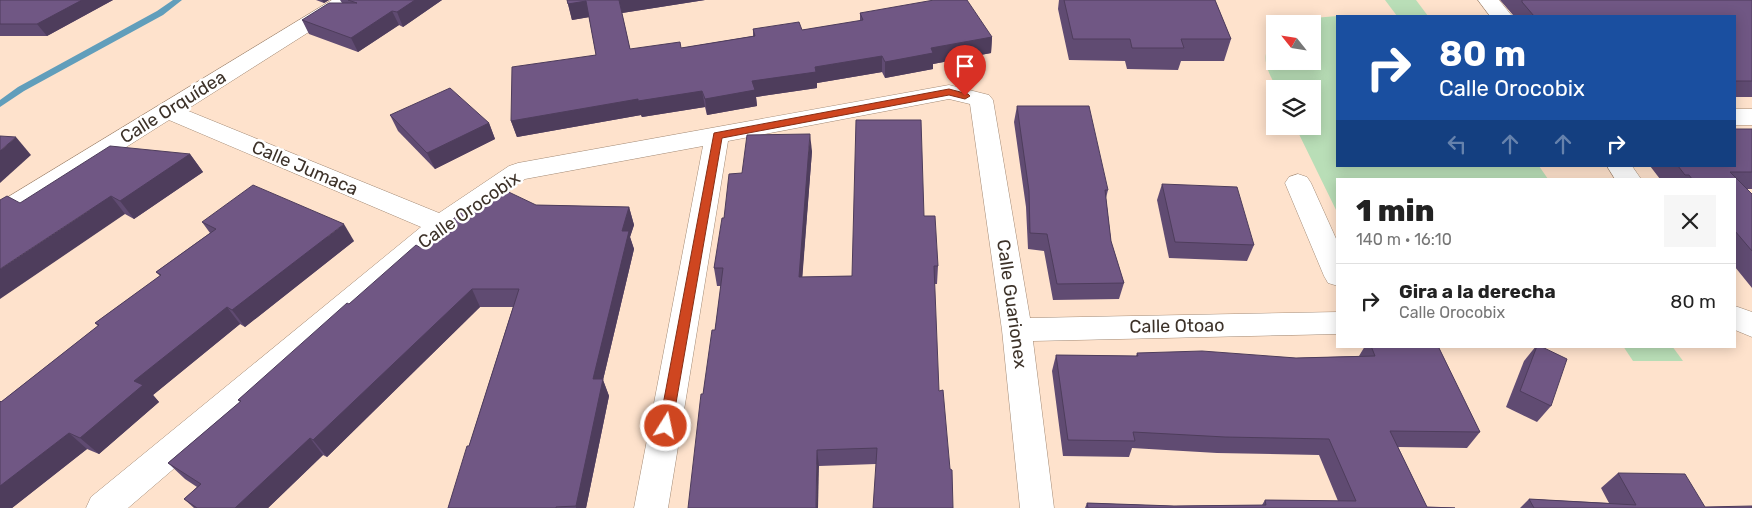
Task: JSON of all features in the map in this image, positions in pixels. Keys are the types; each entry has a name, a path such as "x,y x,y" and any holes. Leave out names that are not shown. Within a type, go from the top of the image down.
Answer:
{"street":[{"name":"Calle Orquídea","path":"0,214 346,0"},
{"path":"1488,0 1500,15"},
{"name":"Calle Orocobix","path":"103,508 441,225 518,172 949,92 981,100"},
{"name":"Calle Guarionex","path":"981,100 1017,330 1037,508"},
{"name":"Calle Jumaca","path":"168,111 441,225"},
{"path":"1736,117 1752,117"},
{"path":"651,508 717,136"},
{"path":"1619,167 1627,178"},
{"path":"1298,183 1336,271"},
{"path":"1736,317 1752,325"},
{"name":"Calle Otoao","path":"1017,330 1336,323"}],"green space":[{"path":"1385,0 1416,0 1427,15 1396,15"},
{"path":"1336,16 1336,167 1540,167 1547,178 1336,178 1336,210 1299,135 1321,135 1321,80 1273,80 1268,70 1321,70 1321,17"},
{"path":"1624,348 1673,348 1683,361 1633,361"}],"building":[{"path":"0,0 82,0 37,24 0,24"},
{"path":"348,0 415,0 397,12 392,11 351,38 302,20 329,3 357,3"},
{"path":"567,0 619,0 630,49 680,42 681,48 755,36 753,29 799,22 802,30 863,20 860,13 934,0 967,0 992,37 931,48 933,53 885,62 882,56 815,67 816,72 752,81 755,90 705,99 702,91 638,101 638,99 511,121 512,67 596,55 586,1 568,4"},
{"path":"1064,0 1215,0 1231,39 1181,39 1184,48 1132,48 1130,39 1073,39"},
{"path":"1522,0 1752,0 1752,81 1736,81 1736,15 1533,15"},
{"path":"450,88 489,123 427,153 390,115"},
{"path":"1017,106 1089,106 1108,190 1105,190 1111,241 1124,283 1057,284 1047,234 1030,233 1029,191"},
{"path":"856,120 921,120 924,216 935,216 938,266 934,266 939,391 943,390 950,469 952,470 953,508 873,508 877,448 817,450 816,508 688,508 701,394 703,394 712,330 715,330 723,268 714,268 722,218 724,218 729,174 742,173 747,135 810,134 799,277 852,276"},
{"path":"1736,129 1752,129 1752,172 1730,172 1736,178 1691,178 1689,175 1685,175 1679,167 1736,167"},
{"path":"0,136 16,137 0,151"},
{"path":"110,146 190,154 120,201 111,196 0,269 0,200 7,196 20,203"},
{"path":"1736,178 1752,194 1752,251 1736,232"},
{"path":"1162,184 1237,187 1254,245 1175,242"},
{"path":"253,185 344,224 232,310 227,307 134,381 143,385 80,438 69,433 0,486 0,401 99,325 95,323 161,275 156,272 216,229 202,222"},
{"path":"496,186 536,205 629,207 622,231 629,231 593,379 603,379 576,506 556,508 448,508 519,289 472,289 313,440 310,438 235,508 197,508 184,499 201,484 168,463 241,401 238,400 347,303 349,304 416,245 421,248 462,211 464,212"},
{"path":"1372,348 1439,348 1480,432 1390,431 1427,507 1455,508 1088,508 1087,503 1174,506 1266,505 1265,500 1356,501 1329,439 1225,437 1133,432 1135,441 1068,440 1056,355 1138,356 1137,353 1202,351 1296,358 1375,356"},
{"path":"1536,348 1544,348 1567,359 1551,406 1520,391"},
{"path":"1618,473 1685,474 1705,507 1752,506 1752,508 1534,508 1529,499 1636,505"}],"waterway":[{"path":"0,104 21,89 160,13 178,0"}],"route":[{"path":"666,426 717,136 949,92 965,96"}]}
